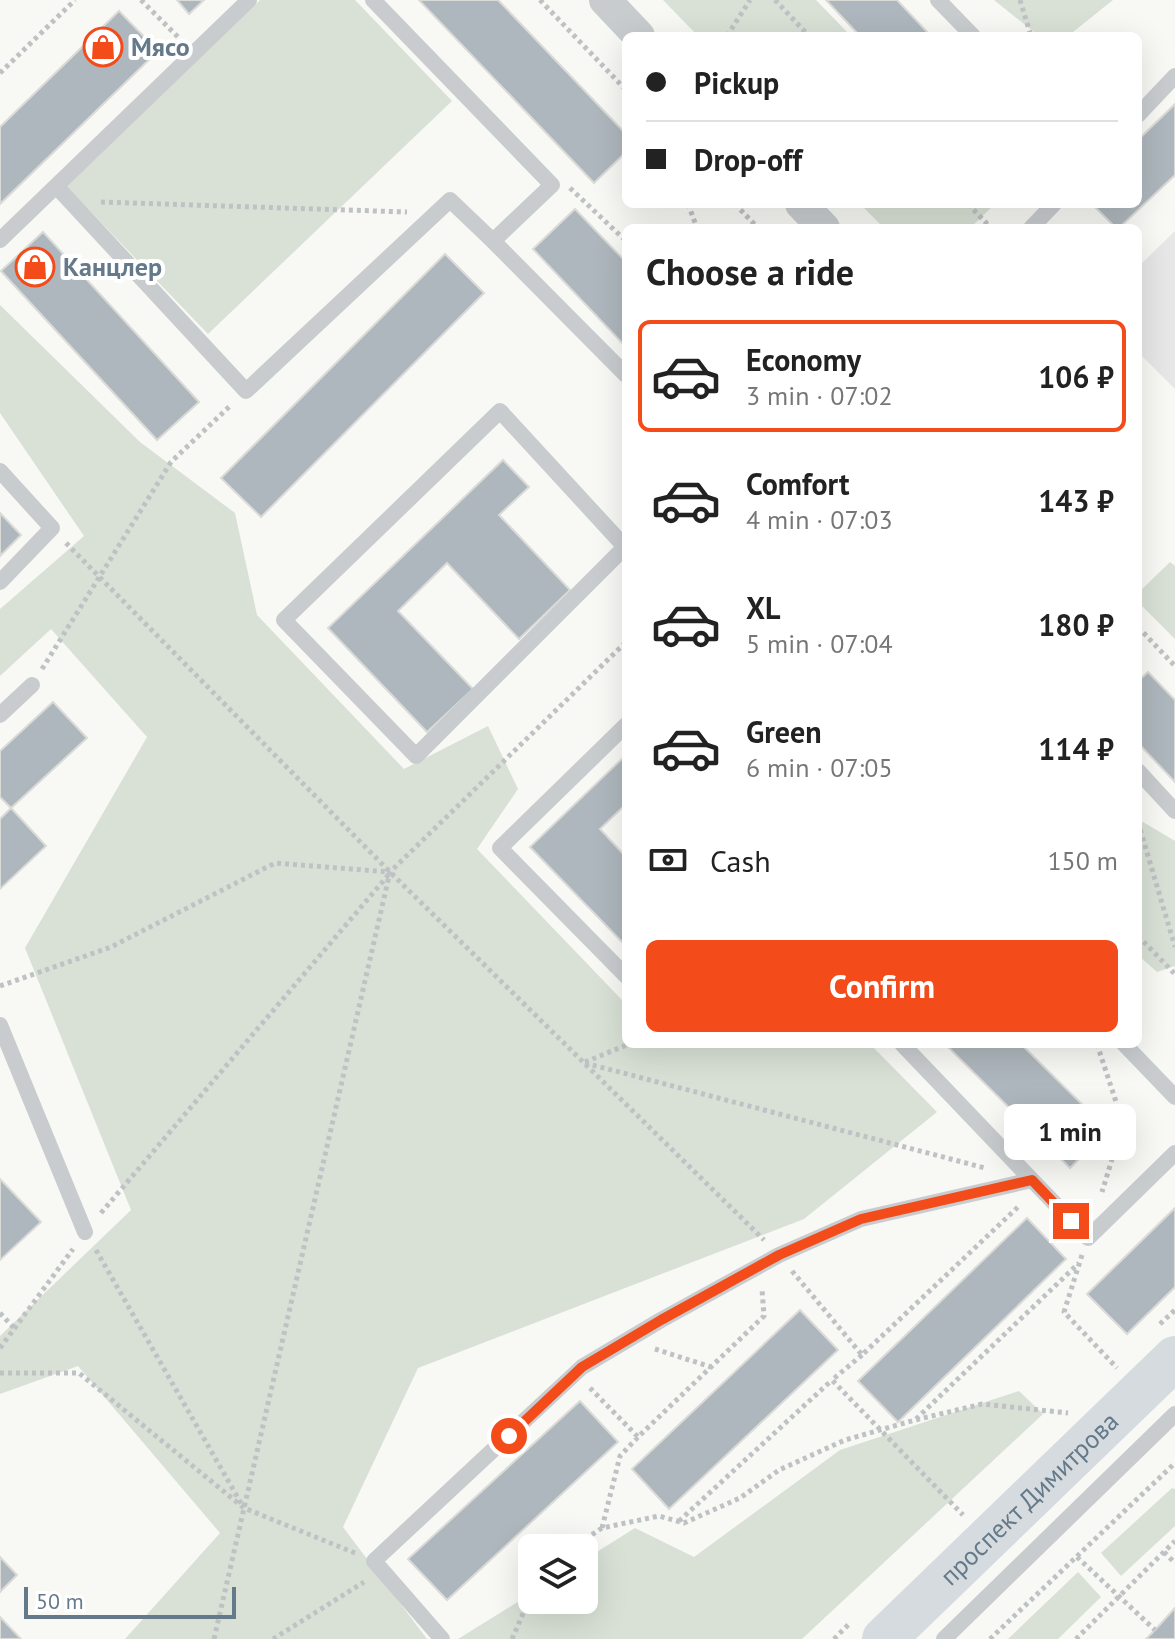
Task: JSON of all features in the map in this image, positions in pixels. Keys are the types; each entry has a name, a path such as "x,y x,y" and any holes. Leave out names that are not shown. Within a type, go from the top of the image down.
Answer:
{"main road":[{"name":"проспект Димитрова","path":"884,1639 1157,1403 1175,1358"}],"street":[{"path":"605,0 635,32"},
{"path":"805,208 820,224"}],"lane":[{"path":"0,240 249,0"},
{"path":"373,0 552,185 493,241"},
{"path":"938,0 969,32"},
{"path":"1142,111 1175,76"},
{"path":"56,186 246,391 450,200 622,371"},
{"path":"1035,224 1050,208"},
{"path":"622,544 500,411 284,620 416,756 622,552"},
{"path":"0,471 52,528 0,582"},
{"path":"0,715 32,685"},
{"path":"622,729 500,848 622,972"},
{"path":"1142,775 1175,811"},
{"path":"0,1025 85,1232"},
{"path":"906,1048 1088,1238 1175,1153"},
{"path":"1128,1048 1175,1097"},
{"path":"442,1639 375,1567 576,1373 627,1340 779,1255 861,1219 1035,1184"},
{"path":"944,1639 1157,1403"}],"path":[{"path":"0,73 75,0"},
{"path":"141,0 194,53"},
{"path":"540,0 622,86"},
{"path":"730,32 750,0"},
{"path":"775,0 805,32"},
{"path":"1020,0 1030,32"},
{"path":"541,173 572,189 622,237"},
{"path":"70,201 436,213"},
{"path":"739,208 754,224"},
{"path":"972,208 987,224"},
{"path":"32,685 171,462 246,391"},
{"path":"62,539 98,579 390,872 779,1255 862,1355"},
{"path":"1142,631 1175,666"},
{"path":"0,1348 85,1232 390,872 622,646"},
{"path":"1142,836 1175,947"},
{"path":"0,986 111,947 275,863 390,872"},
{"path":"214,1639 390,872"},
{"path":"1142,940 1175,974"},
{"path":"584,1062 622,1047"},
{"path":"1098,1048 1123,1123 1064,1312 1157,1403"},
{"path":"584,1062 1035,1184"},
{"path":"679,1521 862,1355 1035,1184"},
{"path":"85,1232 244,1508"},
{"path":"915,1420 1080,1262"},
{"path":"602,1528 620,1456 764,1316 761,1266"},
{"path":"0,1313 14,1328"},
{"path":"627,1340 711,1367"},
{"path":"0,1373 79,1373 244,1508 375,1567"},
{"path":"576,1373 638,1437"},
{"path":"832,1380 963,1515"},
{"path":"593,1534 602,1528 659,1516 684,1523 740,1498 779,1470 845,1440 915,1420 982,1404 1068,1413"},
{"path":"990,1639 1175,1463"},
{"path":"1164,1474 1175,1478"},
{"path":"1076,1639 1175,1541"},
{"path":"1164,1552 1175,1563"},
{"path":"1077,1557 1155,1630"},
{"path":"273,1639 375,1567"},
{"path":"512,1639 523,1614"},
{"path":"215,1632 223,1639"}],"shaded area":[{"path":"260,0 355,0 452,101 208,334 66,186"},
{"path":"663,0 816,0 847,32 694,32"},
{"path":"994,0 1113,0 1073,32 1034,32"},
{"path":"864,208 991,208 974,224 880,224"},
{"path":"1175,231 1175,389 1142,356 1142,263"},
{"path":"0,305 140,442 235,513 257,615 404,769 488,726 518,789 477,849 622,1000 622,1048 874,1048 937,1112 804,1219 418,1368 343,1527 427,1639 125,1639 220,1533 78,1366 0,1394 0,1336 131,1210 25,948 147,737 51,629 0,676 0,609 84,536 0,413"},
{"path":"1170,562 1175,566 1175,639 1142,606 1142,589"},
{"path":"1142,821 1175,841 1175,966 1157,972 1142,959"},
{"path":"1019,1391 1043,1414 802,1639 458,1639 518,1602 518,1614 598,1614 598,1551 635,1528 694,1557 840,1450"},
{"path":"1172,1488 1175,1489 1175,1526 1121,1576 1101,1553"},
{"path":"1078,1572 1101,1597 1058,1639 1008,1639"}],"building":[{"path":"177,0 204,0 189,14"},
{"path":"419,0 498,0 622,130 622,156 594,183"},
{"path":"826,0 897,0 927,32 856,32"},
{"path":"119,11 158,51 0,204 0,127"},
{"path":"1175,104 1175,175 1142,206 1142,136"},
{"path":"1096,208 1140,208 1123,224 1112,224"},
{"path":"575,209 622,258 622,343 533,249"},
{"path":"43,232 199,402 157,440 1,271"},
{"path":"445,254 484,293 261,517 221,478"},
{"path":"503,460 529,487 499,515 570,590 519,639 447,563 398,611 473,689 427,732 328,628"},
{"path":"0,513 21,535 0,556"},
{"path":"1148,672 1175,700 1175,782 1142,747 1142,677"},
{"path":"53,702 87,738 11,808 0,797 0,751"},
{"path":"622,759 622,808 600,829 622,853 622,942 530,847"},
{"path":"11,808 46,846 0,889 0,819"},
{"path":"949,1048 1025,1048 1108,1130 1070,1168"},
{"path":"0,1179 41,1222 0,1260"},
{"path":"1175,1208 1175,1287 1127,1334 1087,1294"},
{"path":"1027,1218 1066,1259 898,1422 858,1381"},
{"path":"800,1310 838,1350 669,1509 632,1469"},
{"path":"580,1401 618,1442 447,1600 408,1559"},
{"path":"0,1557 17,1575 0,1592"},
{"path":"1175,1608 1175,1639 1146,1639 1155,1630"},
{"path":"0,1617 21,1639 0,1639"}],"place":[{"name":"Мясо","path":"103,47"},
{"name":"Канцлер","path":"35,267"}],"route":[{"path":"509,1436 582,1367 779,1255 861,1219 1032,1180 1071,1221"}]}
